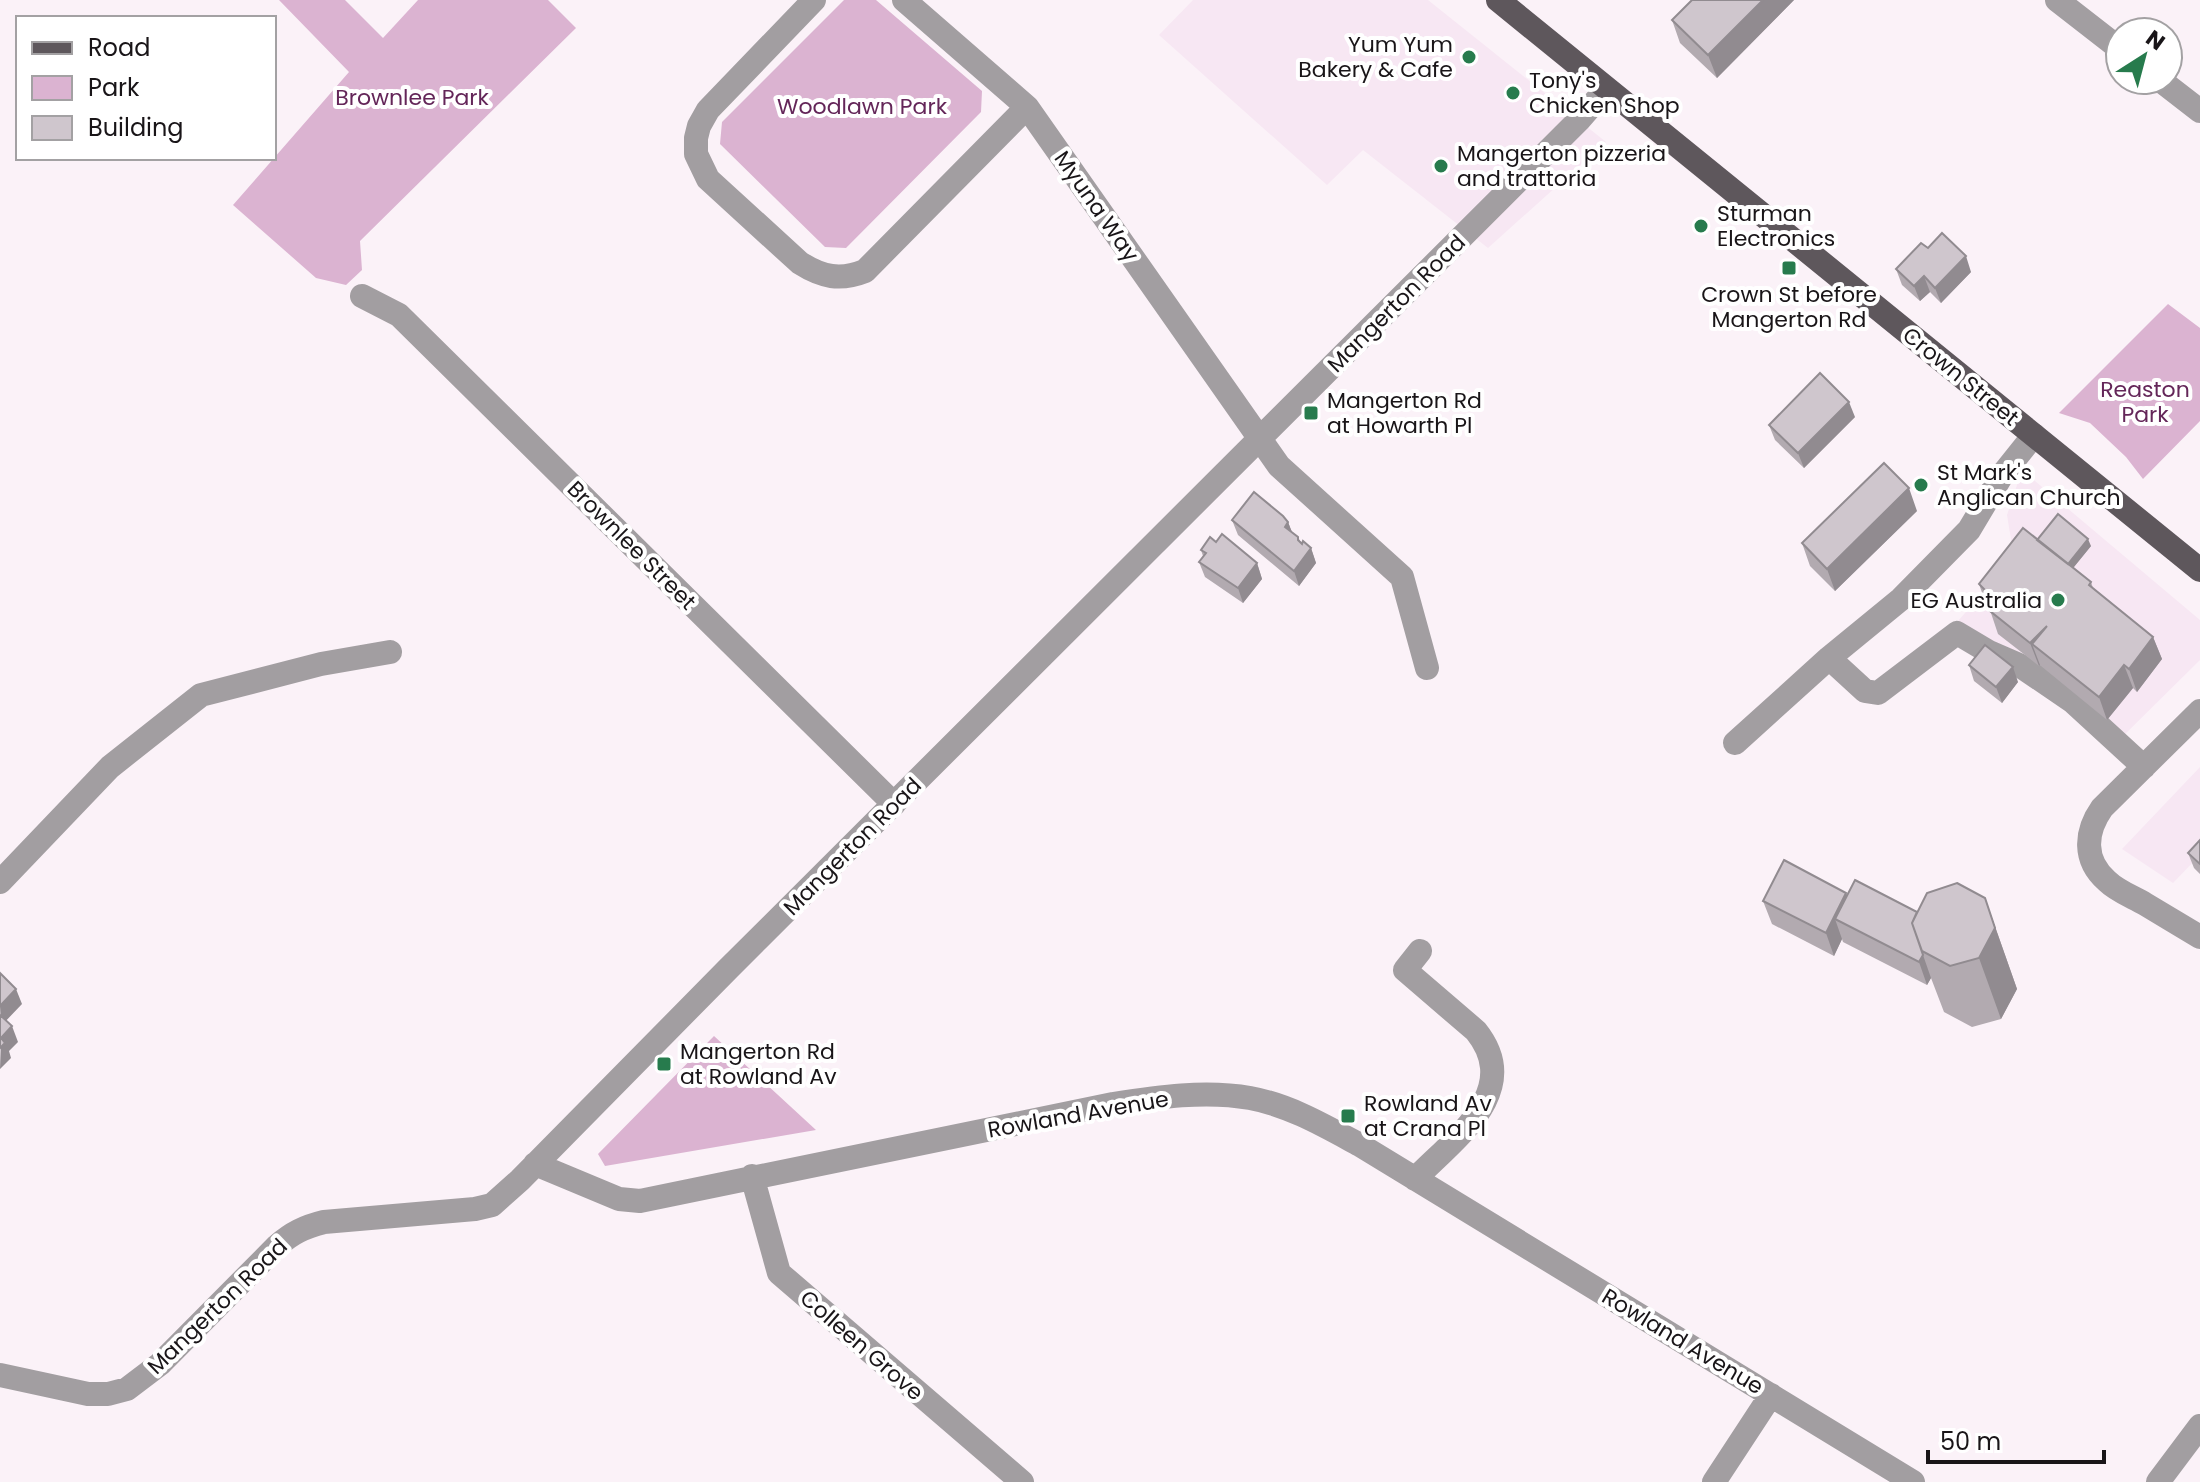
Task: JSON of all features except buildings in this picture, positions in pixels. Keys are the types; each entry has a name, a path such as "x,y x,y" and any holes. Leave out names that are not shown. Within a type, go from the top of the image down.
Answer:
{"main road":[{"name":"Crown Street","path":"1498,0 2200,570"}],"street":[{"path":"814,0 708,110 699,126 696,154 708,179 800,263 817,273 851,277 865,271 1027,107"},
{"name":"Myuna Way","path":"904,0 1027,107 1279,466 1402,577 1427,668"},
{"path":"2057,0 2104,37"},
{"name":"Mangerton Road","path":"0,1375 88,1394 108,1394 127,1389 160,1364 290,1234 305,1226 492,1205 1580,119 1606,89"},
{"path":"2181,96 2200,111"},
{"name":"Brownlee Street","path":"362,296 399,315 894,804"},
{"path":"1735,743 1829,658 1901,599 1969,530 2002,475 2034,435"},
{"path":"1829,658 1865,691 1878,693 1957,633 2019,665 2072,701 2144,767"},
{"path":"0,882 110,767 201,695 321,664 390,652"},
{"path":"2200,711 2102,808 2089,833 2088,848 2091,863 2107,882 2200,937"},
{"path":"1415,1179 1481,1111 1492,1082 1492,1066 1485,1042 1405,970 1420,951"},
{"name":"Rowland Avenue","path":"535,1164 619,1199 640,1201 1113,1104 1162,1096 1251,1098 1296,1113 1360,1145 1913,1482"},
{"name":"Colleen Grove","path":"752,1176 779,1273 1022,1482"},
{"path":"1714,1482 1771,1395"},
{"path":"2158,1482 2200,1426"}],"shaded area":[{"path":"1193,0 1428,0 1606,142 1488,248 1363,150 1327,185 1159,35"},
{"path":"2022,470 2200,620 2200,660 2113,746 1957,622 2014,558 2007,515"},
{"path":"2200,767 2200,855 2173,883 2122,849"}],"green space":[{"name":"Brownlee Park","path":"279,0 345,0 383,38 418,0 548,0 576,28 360,241 362,270 346,285 316,278 233,205 272,160 276,160 276,156 349,72"},
{"name":"Woodlawn Park","path":"844,0 876,0 982,91 981,112 846,248 825,247 720,144 722,122"},
{"name":"Reaston Park","path":"2168,304 2200,328 2200,421 2143,479 2126,457 2090,423 2059,413"},
{"path":"714,1036 816,1130 605,1166 598,1154"}],"place":[{"name":"Yum Yum Bakery & Cafe","path":"1469,57"},
{"name":"Tony's Chicken Shop","path":"1513,93"},
{"name":"Mangerton pizzeria and trattoria","path":"1441,166"},
{"name":"Sturman Electronics","path":"1701,226"},
{"name":"Crown St before Mangerton Rd","path":"1789,268"},
{"name":"Mangerton Rd at Howarth Pl","path":"1311,413"},
{"name":"St Mark's Anglican Church","path":"1921,485"},
{"name":"EG Australia","path":"2058,600"},
{"name":"Mangerton Rd at Rowland Av","path":"664,1064"},
{"name":"Rowland Av at Crana Pl","path":"1348,1116"}]}
